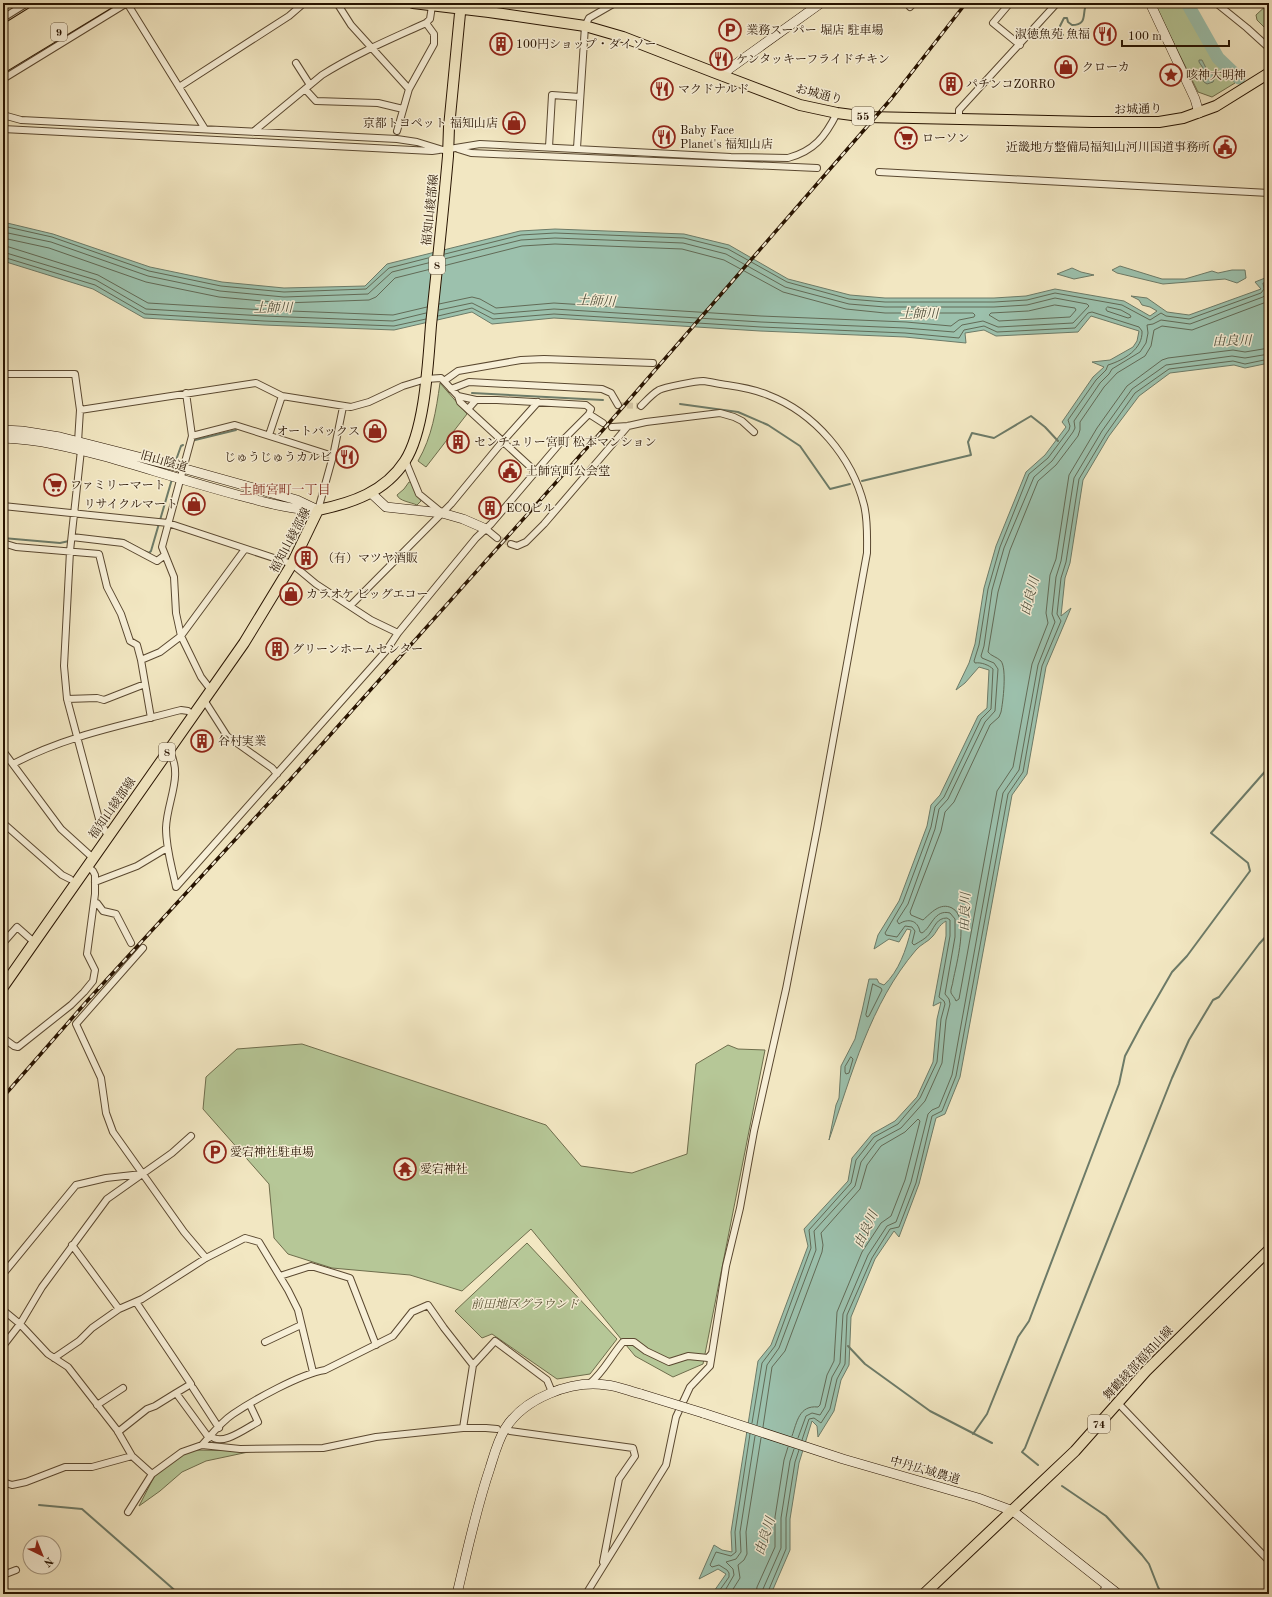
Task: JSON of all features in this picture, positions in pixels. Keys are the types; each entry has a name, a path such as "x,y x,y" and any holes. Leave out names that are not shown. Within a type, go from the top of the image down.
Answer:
{"highway":[{"name":"9","path":"3,32 50,3"},
{"name":"9","path":"3,42 66,3"},
{"name":"9","path":"5,68 88,3"},
{"name":"9","path":"5,68 106,3"}],"main road":[{"name":"お城通り","path":"413,3 432,6 461,6 489,12 585,26 623,36 723,76 800,104 837,113 867,117 1159,122 1183,118 1216,106 1269,72"},
{"name":"福知山綾部線","path":"3,987 244,643 292,564 318,510 338,506 371,493 394,475 405,460 413,443 420,418 426,376 449,151 450,120 461,6"},
{"name":"舞鶴綾部福知山線","path":"924,1594 1076,1450 1155,1362 1269,1250"}],"street":[{"path":"3,18 27,3"},
{"path":"5,68 127,3 205,129"},
{"path":"179,87 289,16 304,3"},
{"path":"337,3 351,25 409,89"},
{"path":"489,12 495,3"},
{"path":"577,148 585,26 589,18 615,3"},
{"path":"723,76 729,69 810,6 821,3"},
{"path":"907,3 910,7 914,3"},
{"path":"1010,3 993,23 1020,45"},
{"path":"959,119 959,110 1057,3"},
{"path":"1150,3 1195,99 1199,113"},
{"path":"1216,3 1248,28 1269,48"},
{"path":"253,132 308,87 334,68 372,47 426,23 430,18 432,6"},
{"path":"397,131 409,89 434,44 434,34 426,23"},
{"path":"296,63 316,101 378,104 403,109"},
{"path":"549,147 552,95 580,97"},
{"path":"3,115 29,120 396,139 417,142 449,151 480,144 731,157 788,158 812,148 824,136 837,113"},
{"path":"3,129 425,151 817,168"},
{"path":"879,172 1269,193"},
{"path":"444,381 458,371 521,360 544,359 653,363"},
{"path":"3,374 74,374 80,410 80,446 70,551 64,666 67,699 77,738 99,819 108,836"},
{"path":"80,410 256,383 282,396 343,407 351,407 369,402 426,376 441,378 458,396 460,402 536,472"},
{"path":"586,1594 602,1565 666,1465 676,1417 690,1387 710,1366 726,1266 740,1208 754,1131 786,989 817,829 867,553 867,528 864,506 854,478 846,462 823,432 794,408 768,395 739,387 702,381 658,390 641,406"},
{"path":"451,389 469,382 602,388 611,393 618,406"},
{"path":"186,393 192,436 162,547 174,577 176,613 181,636 201,677 211,690"},
{"path":"269,435 282,396"},
{"path":"169,750 175,759 176,778 170,798 166,826 167,848 176,887 386,651 398,633 476,538 486,529 560,443 589,414 591,409 586,405 476,400 458,396"},
{"path":"468,409 476,400"},
{"path":"350,606 442,513 538,402"},
{"path":"3,430 22,431 181,473 297,500 318,510 333,456 343,407"},
{"path":"612,427 720,413 734,416 754,432"},
{"path":"589,414 603,423"},
{"path":"192,436 235,426 269,435 333,456"},
{"path":"512,544 517,546 526,542 544,524 628,426"},
{"path":"3,438 15,438 80,446"},
{"path":"405,460 419,494 442,513"},
{"path":"371,493 386,507 442,513 463,519 486,529 497,538"},
{"path":"3,506 168,523 292,564 316,584 371,620 398,633"},
{"path":"72,537 123,543 158,561 165,555"},
{"path":"3,543 16,547 99,554 107,587 121,614 130,641 136,645 141,660 151,718"},
{"path":"141,660 160,652 181,636 245,549"},
{"path":"67,699 97,698 104,700 145,684"},
{"path":"204,700 227,736 272,768 278,774"},
{"path":"13,764 53,745 77,738 181,710 188,711 193,715"},
{"path":"3,752 62,829 93,858"},
{"path":"3,823 62,875 70,879"},
{"path":"95,882 137,866 167,848"},
{"path":"3,1038 14,1046 18,1047 71,1005 93,981 95,970 87,954 94,902 95,875 87,866"},
{"path":"94,902 97,903 103,911 116,914 132,944"},
{"path":"3,943 17,928 34,942"},
{"path":"143,948 76,1024 100,1078 106,1113 113,1132 184,1232 206,1258"},
{"path":"3,1346 20,1324 42,1287 107,1199 172,1153 191,1136"},
{"path":"3,1274 76,1185 106,1178 142,1174"},
{"path":"54,1358 79,1341 92,1328 119,1309 136,1302 206,1258 245,1238 259,1242 280,1276 298,1310 313,1372"},
{"path":"72,1245 119,1309"},
{"path":"280,1276 311,1266 350,1278 376,1345"},
{"path":"118,1432 147,1408 155,1406 191,1384 136,1302"},
{"path":"202,1445 232,1415 250,1404 313,1372 325,1370 393,1336 412,1312 428,1305 473,1365"},
{"path":"3,1310 20,1324 48,1354 68,1367 118,1432 132,1456 152,1474"},
{"path":"265,1342 301,1325"},
{"path":"463,1428 473,1365 495,1341 547,1380 552,1392"},
{"path":"589,1384 599,1376 612,1355 623,1342 634,1342 646,1351 668,1362 688,1356 708,1358 712,1353"},
{"name":"中丹広域農道","path":"456,1594 485,1484 504,1429 516,1415 540,1397 567,1387 589,1384 605,1384 641,1394 843,1459 978,1498 1013,1511 1118,1594"},
{"path":"97,1405 123,1388"},
{"path":"193,1388 219,1428"},
{"path":"176,1393 210,1437 214,1439 225,1440 258,1422 250,1404"},
{"path":"1118,1403 1269,1561"},
{"path":"128,1512 152,1474 182,1452 202,1445 240,1449 323,1448 376,1437 463,1428 497,1429"},
{"path":"510,1431 633,1448 635,1456 619,1479 602,1565"},
{"path":"3,1482 12,1485 26,1482 65,1467 92,1467 132,1456"},
{"path":"3,1575 16,1570"},
{"path":"1102,1594 1106,1585"}],"green space":[{"path":"1154,3 1181,3 1218,66 1235,83 1212,97 1198,92"},
{"path":"1269,3 1269,32 1257,20 1256,15"},
{"path":"440,383 467,414 426,467 418,461 430,433"},
{"path":"409,482 411,482 421,501 417,505 402,500 397,495"},
{"path":"302,1044 546,1125 581,1166 632,1173 687,1154 696,1064 728,1045 738,1049 765,1050 703,1364 673,1377 635,1356 531,1229 462,1291 410,1275 332,1268 288,1254 274,1238 269,1184 203,1109 206,1077 237,1049"},
{"name":"前田地区グラウンド","path":"527,1243 617,1339 590,1374 557,1379 492,1334 482,1338 455,1311"},
{"path":"195,1450 253,1451 206,1461 182,1472 160,1491 139,1506 156,1473 186,1452"}],"water":[{"path":"1199,60 1202,60 1207,70 1215,77 1213,82 1207,84 1204,82 1199,73 1203,68"},
{"path":"3,222 53,234 150,267 222,282 284,288 365,286 387,264 520,231 555,229 684,234 729,245 788,279 850,295 885,298 994,298 1026,296 1055,289 1124,301 1150,316 1157,311 1142,305 1139,300 1131,296 1147,298 1167,312 1189,315 1261,289 1255,282 1269,278 1269,363 1245,368 1234,365 1170,373 1139,396 1109,436 1083,480 1070,563 1065,578 1061,616 1071,608 1046,667 1027,774 1012,795 960,1077 945,1114 936,1118 919,1184 899,1237 894,1231 875,1259 851,1317 849,1365 841,1380 834,1411 818,1437 817,1426 812,1421 799,1463 790,1519 790,1550 771,1594 712,1594 726,1574 718,1569 699,1579 714,1545 722,1550 732,1552 731,1532 758,1361 771,1345 808,1246 804,1229 848,1181 852,1158 872,1134 895,1121 917,1097 933,1062 937,1019 941,1002 933,1006 946,936 946,921 931,938 916,950 886,993 864,1040 829,1140 836,1105 839,1098 841,1066 855,1039 869,979 877,979 879,983 884,985 898,967 911,930 907,929 899,942 889,939 874,949 878,935 899,901 927,826 931,805 940,795 978,716 987,708 989,670 979,667 965,683 956,690 969,663 975,644 984,588 996,546 1026,472 1045,455 1066,427 1062,422 1093,377 1104,367 1092,362 1110,360 1133,347 1137,341 1139,331 1091,316 1078,332 996,336 984,330 965,333 966,343 905,337 760,331 554,318 492,324 472,312 394,330 264,325 144,318 93,289 3,261"},
{"path":"1120,266 1162,279 1185,279 1212,271 1218,273 1232,270 1245,270 1246,278 1237,283 1225,279 1163,284 1117,273 1112,270"},
{"path":"1072,268 1094,275 1074,279 1057,274"}],"waterway":[{"path":"1063,35 1060,33 1060,26 1064,18 1067,18 1068,22 1072,25 1081,23 1087,3"},
{"path":"1187,3 1218,58 1239,78"},
{"path":"472,393 603,400"},
{"path":"680,404 738,412 768,425 800,446 830,489 850,484"},
{"path":"862,481 971,455 968,442 972,433 994,438 1031,416 1045,427 1058,441"},
{"path":"191,441 236,430"},
{"path":"175,463 181,446 183,445"},
{"path":"144,551 149,553 151,551 172,479"},
{"path":"3,538 60,543 69,541"},
{"path":"105,538 124,540 138,548"},
{"path":"973,1434 987,1414 1018,1337 1029,1321 1119,1084 1125,1056 1172,972 1187,956 1250,871 1248,863 1211,833 1269,767"},
{"path":"1038,1465 1022,1452 1025,1448 1172,1078 1189,1040 1213,1000 1219,997 1269,933"},
{"path":"848,1346 865,1364 930,1411 992,1443"},
{"path":"1062,1486 1106,1516 1149,1564 1162,1594"},
{"path":"39,1505 82,1509 179,1594"}],"tunnel":[{"path":"618,405 641,406"},
{"path":"497,538 511,544"}],"railway":[{"path":"3,1097 88,1000 289,781 602,431 891,99 966,3"}],"place":[{"name":"業務スーパー 堀店 駐車場","path":"730,30"},
{"name":"淑徳魚苑 魚福","path":"1105,34"},
{"name":"100円ショップ・ダイソー","path":"501,44"},
{"name":"ケンタッキーフライドチキン","path":"721,59"},
{"name":"クローカ","path":"1066,67"},
{"name":"咳神大明神","path":"1171,75"},
{"name":"パチンコZORRO","path":"951,84"},
{"name":"マクドナルド","path":"662,89"},
{"name":"京都トヨペット 福知山店","path":"514,123"},
{"name":"Baby Face Planet's 福知山店","path":"664,137"},
{"name":"ローソン","path":"906,138"},
{"name":"近畿地方整備局福知山河川国道事務所","path":"1225,147"},
{"name":"オートバックス","path":"375,431"},
{"name":"センチュリー宮町 松本マンション","path":"458,442"},
{"name":"じゅうじゅうカルビ","path":"347,457"},
{"name":"土師宮町公会堂","path":"510,471"},
{"name":"ファミリーマート","path":"55,485"},
{"name":"リサイクルマート","path":"194,504"},
{"name":"ECOビル","path":"490,508"},
{"name":"（有）マツヤ酒販","path":"306,558"},
{"name":"カラオケ ビッグエコー","path":"291,594"},
{"name":"グリーンホームセンター","path":"277,649"},
{"name":"谷村実業","path":"202,741"},
{"name":"愛宕神社駐車場","path":"215,1152"},
{"name":"愛宕神社","path":"405,1169"}],"district":[{"name":"土師宮町一丁目","path":"285,489"}],"water label":[{"name":"土師川","path":"596,300"},
{"name":"土師川","path":"273,307"},
{"name":"土師川","path":"919,313"},
{"name":"由良川","path":"1232,340"},
{"name":"由良川","path":"1029,596"},
{"name":"由良川","path":"964,912"},
{"name":"由良川","path":"865,1229"},
{"name":"由良川","path":"764,1536"}]}
